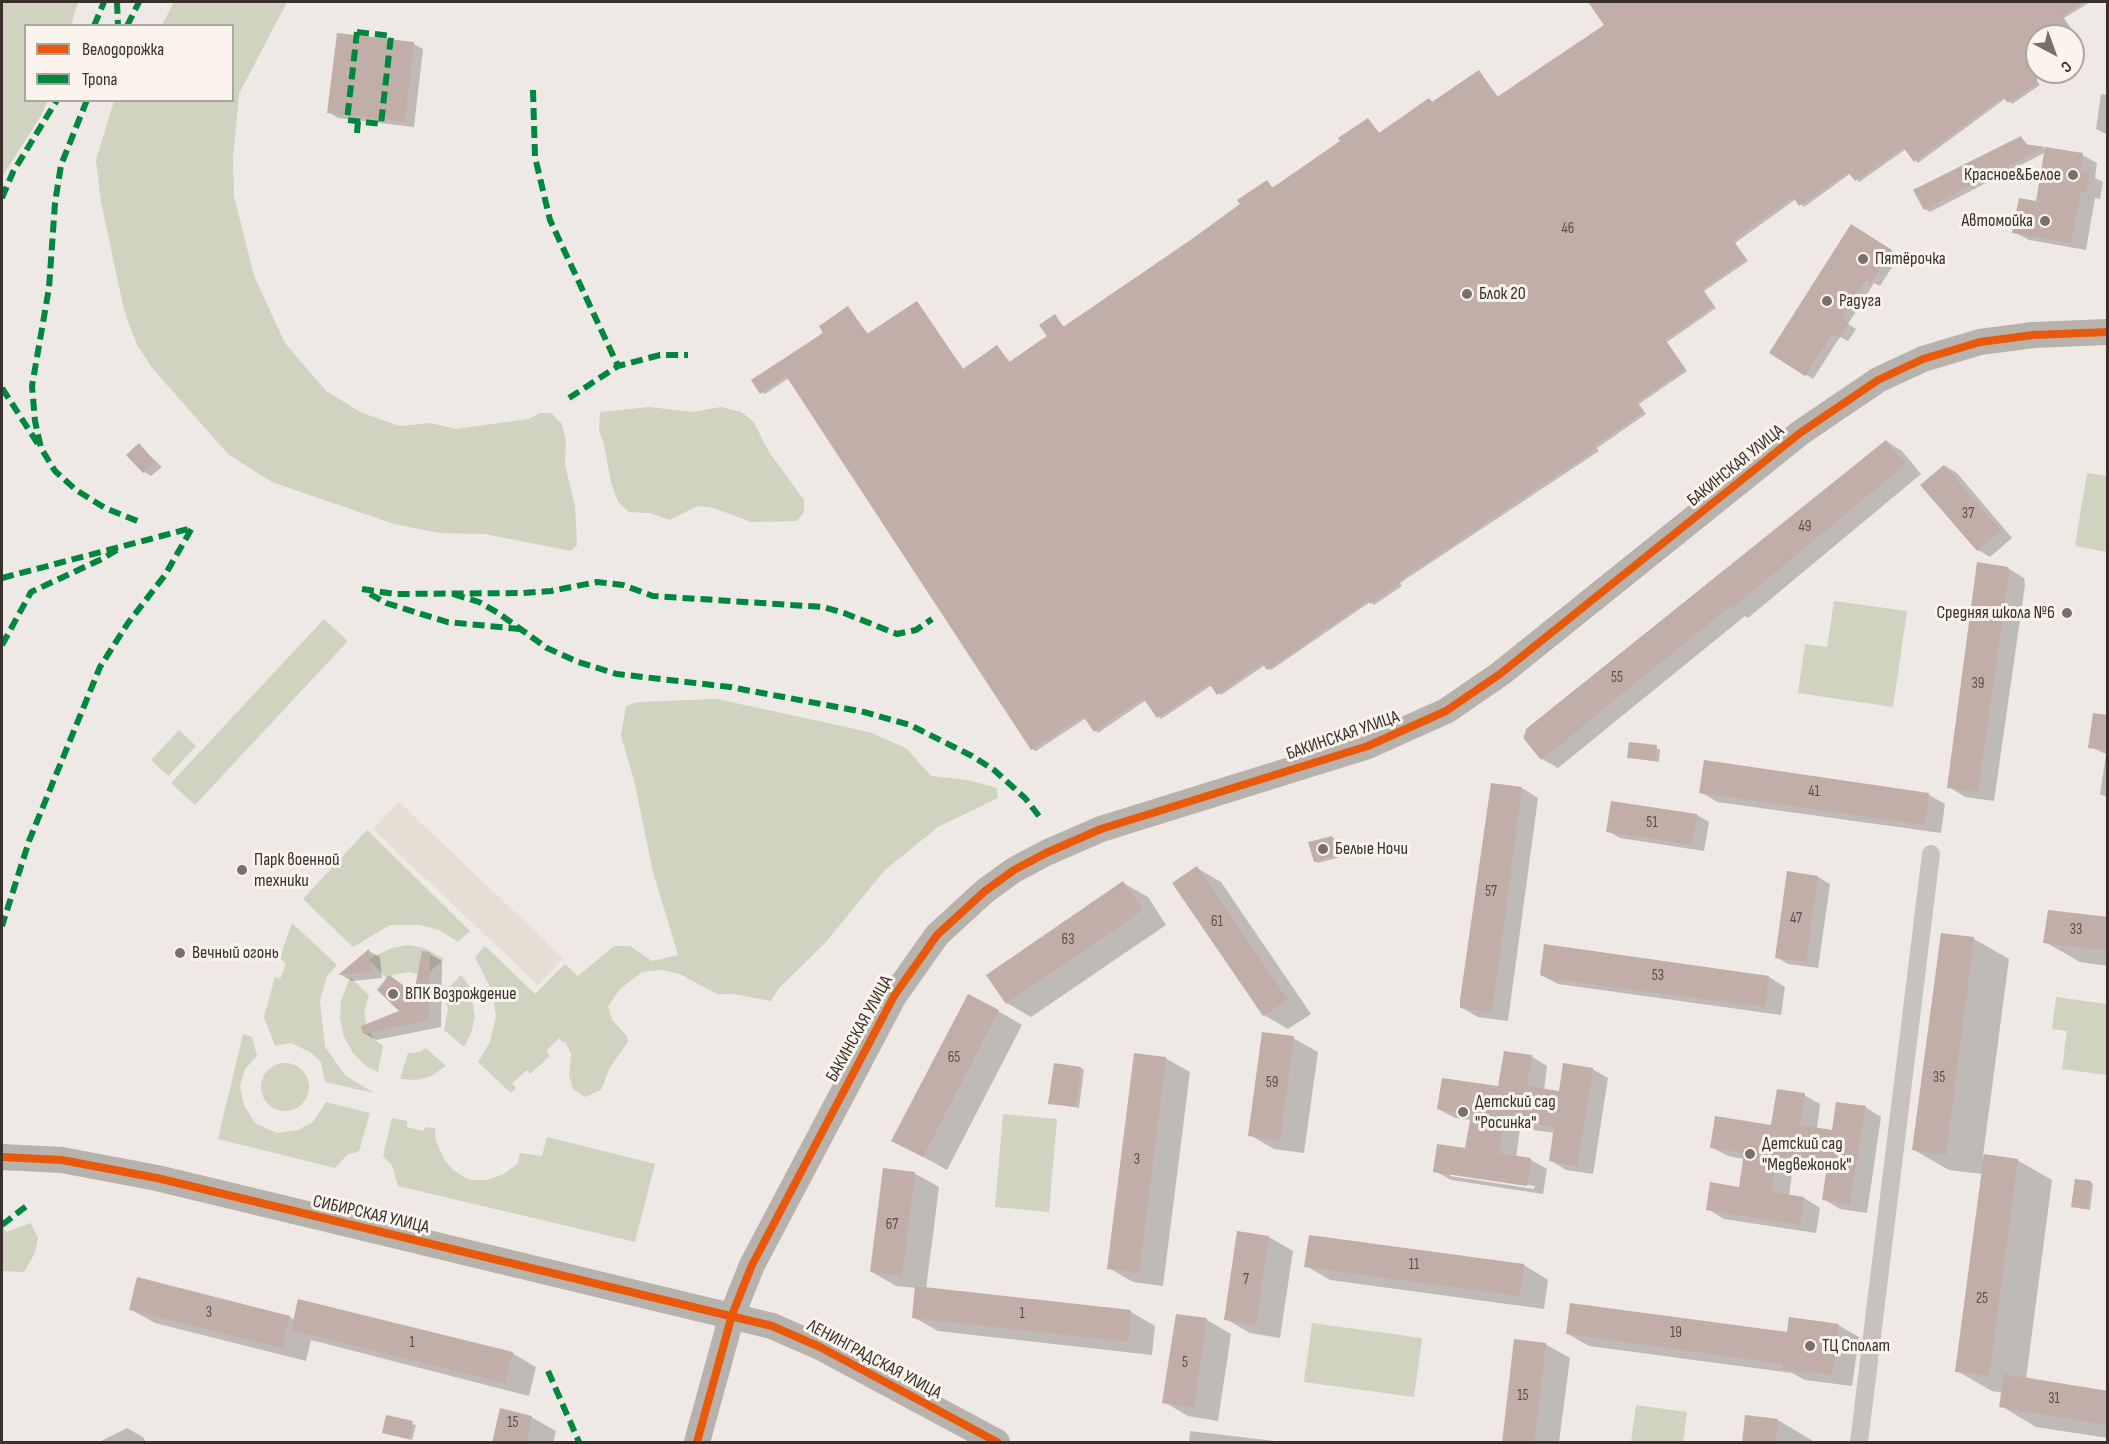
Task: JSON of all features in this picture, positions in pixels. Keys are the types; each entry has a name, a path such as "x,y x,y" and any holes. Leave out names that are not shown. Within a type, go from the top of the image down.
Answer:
{"street":[{"name":"БАКИНСКАЯ УЛИЦА","path":"697,1443 732,1315 752,1265 894,996 938,935 985,891 1046,853 1101,829 1368,746 1446,711 1500,674 1808,427 1878,380 1928,357 1980,342 2033,334 2108,332"},
{"path":"1860,1443 1931,854"},
{"name":"СИБИРСКАЯ УЛИЦА","path":"2,1156 62,1160 158,1178 340,1224 732,1315"},
{"name":"ЛЕНИНГРАДСКАЯ УЛИЦА","path":"732,1315 772,1326 820,1347 997,1443"}],"green space":[{"path":"2,2 78,2 71,24 24,24 24,102 47,102 42,114 2,177"},
{"path":"174,2 287,2 239,94 233,159 234,196 254,276 285,343 326,391 362,413 400,426 431,423 455,429 529,419 540,413 551,413 562,424 566,441 565,465 575,506 577,545 571,551 485,534 439,533 394,524 272,482 228,454 153,369 137,345 124,310 101,202 96,160 114,102 234,102 234,24 163,24"},
{"path":"649,407 693,412 721,407 741,412 753,421 769,452 804,500 804,512 797,521 751,522 714,508 697,506 670,520 650,513 629,512 618,502 611,483 599,430 600,412"},
{"path":"2087,473 2107,476 2107,552 2075,546"},
{"path":"1834,601 1907,611 1893,707 1798,693 1805,644 1827,647"},
{"path":"324,619 348,641 195,805 171,783"},
{"path":"717,699 869,732 906,748 931,776 968,780 997,788 998,798 938,827 885,870 825,943 779,988 771,1001 733,994 717,994 680,974 662,970 642,972 620,989 608,1006 612,1020 627,1036 628,1042 610,1067 601,1090 585,1097 573,1089 569,1076 571,1054 565,1041 564,1043 559,1038 546,1051 550,1056 530,1074 527,1070 512,1083 516,1088 511,1093 478,1062 490,1042 496,1016 492,991 475,957 485,946 535,994 565,964 578,976 614,946 630,946 652,961 678,955 653,872 634,780 621,736 626,706 638,702"},
{"path":"179,730 196,746 168,776 151,760"},
{"path":"367,830 470,931 458,942 439,930 420,925 390,925 353,947 303,899"},
{"path":"292,923 337,965 327,976 320,1000 325,1047 346,1076 374,1093 325,1082 321,1062 310,1052 291,1043 275,1046 264,1017 275,977 280,979 286,964 280,958"},
{"path":"409,945 424,948 444,959 425,976 410,972 395,974 387,979 368,959 392,948"},
{"path":"461,975 470,987 475,1017 464,1047 444,1030 448,1009 443,994"},
{"path":"350,977 369,995 364,1013 367,1026 374,1039 383,1046 378,1072 366,1066 353,1053 344,1037 340,1019 341,1001"},
{"path":"2056,997 2107,1004 2107,1075 2062,1069 2067,1031 2052,1029"},
{"path":"243,1034 252,1037 257,1056 245,1069 240,1087 244,1105 255,1123 277,1133 298,1130 313,1122 326,1102 370,1113 359,1151 347,1155 335,1168 218,1139"},
{"path":"426,1048 446,1066 431,1076 417,1080 400,1079 408,1053 420,1052"},
{"path":"285,1063 302,1070 309,1087 302,1104 285,1111 268,1104 261,1087 268,1070"},
{"path":"1003,1114 1057,1119 1049,1212 995,1207"},
{"path":"392,1118 407,1121 407,1127 423,1131 426,1127 435,1128 436,1141 444,1159 454,1171 470,1180 487,1180 504,1174 518,1163 520,1153 542,1156 547,1137 655,1164 635,1242 398,1186 392,1165 383,1156"},
{"path":"31,1223 38,1238 35,1253 24,1272 2,1271 2,1226 6,1232"},
{"path":"1312,1323 1422,1338 1414,1397 1304,1382"},
{"path":"1636,1405 1687,1412 1683,1442 1631,1442"}],"shaded area":[{"path":"399,802 563,958 538,985 373,829"}],"building":[{"path":"1588,2 2084,2 2062,16 2067,24 2025,24 2025,84 2036,84 2008,103 2003,97 1914,162 1903,147 1855,181 1848,172 1799,206 1793,197 1733,240 1746,259 1702,289 1714,306 1665,340 1685,369 1637,402 1644,412 1594,446 1596,449 1398,581 1400,583 1370,604 1368,600 1267,670 1262,663 1217,695 1209,683 1157,718 1143,698 1094,732 1083,716 1031,750 786,376 760,394 751,380 823,333 819,326 848,306 867,334 917,301 963,369 997,345 1009,362 1047,336 1039,325 1055,314 1063,327 1240,204 1237,200 1267,180 1272,188 1340,141 1338,138 1368,118 1379,133 1429,98 1432,102 1479,70 1497,97 1604,25"},
{"path":"337,33 414,42 405,122 327,113"},
{"path":"2021,136 2025,144 2045,147 1924,210 1913,190"},
{"path":"2045,147 2083,153 2080,171 2089,173 2086,192 2081,191 2071,243 2012,233 2019,198 2036,201"},
{"name":"Радуга","path":"1851,224 1892,250 1871,283 1866,280 1842,318 1849,323 1839,338 1832,334 1805,376 1769,353"},
{"path":"1886,440 1906,464 1731,609 1729,607 1541,760 1524,739 1526,729"},
{"path":"139,443 155,462 143,473 126,455"},
{"path":"1944,465 2001,531 1977,551 1920,485"},
{"path":"1977,562 2008,567 2009,575 1978,792 1947,788"},
{"path":"2093,713 2108,715 2108,750 2088,748"},
{"path":"1629,742 1657,745 1656,761 1627,758"},
{"path":"1704,760 1929,793 1925,825 1699,793"},
{"path":"1491,783 1522,787 1492,1013 1460,1008"},
{"path":"1611,801 1697,814 1692,845 1606,832"},
{"name":"Белые Ночи","path":"1332,836 1338,855 1314,862 1308,842"},
{"path":"1197,866 1288,1000 1263,1016 1172,883"},
{"path":"1787,871 1818,876 1806,962 1775,958"},
{"path":"1123,881 1143,910 1006,1004 986,975"},
{"path":"2048,910 2108,917 2108,951 2043,943"},
{"path":"1941,933 1974,937 1946,1155 1912,1150"},
{"path":"1544,944 1769,976 1765,1007 1550,979 1540,975"},
{"path":"369,949 371,972 338,975"},
{"name":"ВПК Возрождение","path":"422,951 430,952 429,1020 363,1034 361,1026 399,1011 377,990 389,975 414,993"},
{"path":"968,994 999,1010 923,1157 891,1141"},
{"path":"1262,1032 1294,1036 1280,1140 1248,1136"},
{"path":"1504,1051 1532,1055 1527,1086 1559,1091 1563,1063 1593,1068 1577,1166 1549,1161 1554,1127 1504,1119 1499,1153 1531,1158 1527,1186 1433,1172 1437,1144 1465,1148 1471,1115 1437,1109 1442,1078 1498,1086"},
{"path":"1134,1053 1166,1057 1139,1273 1107,1269"},
{"path":"1054,1063 1081,1067 1076,1107 1048,1104"},
{"path":"1777,1089 1805,1093 1800,1125 1832,1130 1836,1102 1866,1106 1850,1204 1822,1200 1827,1166 1777,1158 1772,1192 1804,1197 1800,1225 1706,1210 1710,1182 1739,1187 1744,1153 1710,1148 1715,1116 1771,1125"},
{"path":"1984,1154 2018,1159 1989,1376 1955,1372"},
{"path":"883,1168 915,1172 902,1276 870,1272"},
{"path":"2075,1179 2091,1181 2087,1209 2071,1207"},
{"path":"1237,1231 1269,1236 1256,1325 1224,1320"},
{"path":"1309,1235 1524,1264 1520,1296 1304,1267"},
{"path":"137,1277 290,1316 282,1348 129,1310"},
{"path":"915,1286 1131,1310 1128,1342 912,1318"},
{"path":"298,1299 513,1352 505,1383 291,1330"},
{"path":"1570,1303 1787,1332 1789,1317 1839,1324 1832,1375 1782,1369 1783,1364 1566,1334"},
{"path":"1176,1314 1207,1318 1194,1408 1162,1403"},
{"path":"1514,1339 1546,1343 1534,1443 1502,1443"},
{"path":"2004,1374 2108,1391 2108,1425 1999,1407"},
{"path":"500,1408 532,1416 526,1443 492,1443"},
{"path":"386,1415 413,1421 409,1439 382,1433"},
{"path":"1745,1415 1778,1419 1775,1443 1742,1443"}],"marked path":[{"path":"95,24 104,2"},
{"path":"117,2 118,24"},
{"path":"128,24 139,2"},
{"path":"357,32 391,36 381,124 347,120 357,32"},
{"path":"533,90 535,157 550,220 618,366"},
{"path":"2,198 13,172 56,102"},
{"path":"86,102 61,165 55,203 49,288 32,386 35,421 41,448 55,471 76,490 105,508 140,522"},
{"path":"357,133 358,121"},
{"path":"569,398 618,366 660,355 688,355"},
{"path":"2,388 38,444"},
{"path":"2,578 192,528 165,575 128,623 100,667 29,841 2,926"},
{"path":"2,645 31,592 104,558 118,549"},
{"path":"362,589 395,594 523,593 551,591 597,582 623,585 653,596 823,607 897,634 916,630 932,619"},
{"path":"370,594 386,603 447,622 520,629"},
{"path":"453,594 479,602 547,648 578,662 617,674 730,687 864,712 910,725 972,756 994,770 1025,798 1042,820"},
{"path":"2,1225 29,1204"},
{"path":"548,1371 579,1442"}],"cycle path":[{"path":"697,1442 732,1315 752,1265 894,996 937,935 985,891 1014,870 1101,829 1368,746 1446,711 1500,674 1800,433 1878,380 1923,359 1980,342 2033,335 2108,332"},
{"path":"2,1157 62,1160 157,1178 772,1326 820,1347 997,1442"}],"place":[{"name":"Красное&Белое","path":"2073,175"},
{"name":"Автомойка","path":"2045,221"},
{"name":"Пятёрочка","path":"1863,259"},
{"name":"Блок 20","path":"1467,294"},
{"name":"Радуга","path":"1827,301"},
{"name":"Средняя школа №6","path":"2067,613"},
{"name":"Белые Ночи","path":"1323,849"},
{"name":"Парк военной техники","path":"242,870"},
{"name":"Вечный огонь","path":"180,953"},
{"name":"ВПК Возрождение","path":"393,994"},
{"name":"Детский сад \"Росинка\"","path":"1463,1112"},
{"name":"Детский сад \"Медвежонок\"","path":"1750,1154"},
{"name":"ТЦ Сполат","path":"1810,1346"}]}
